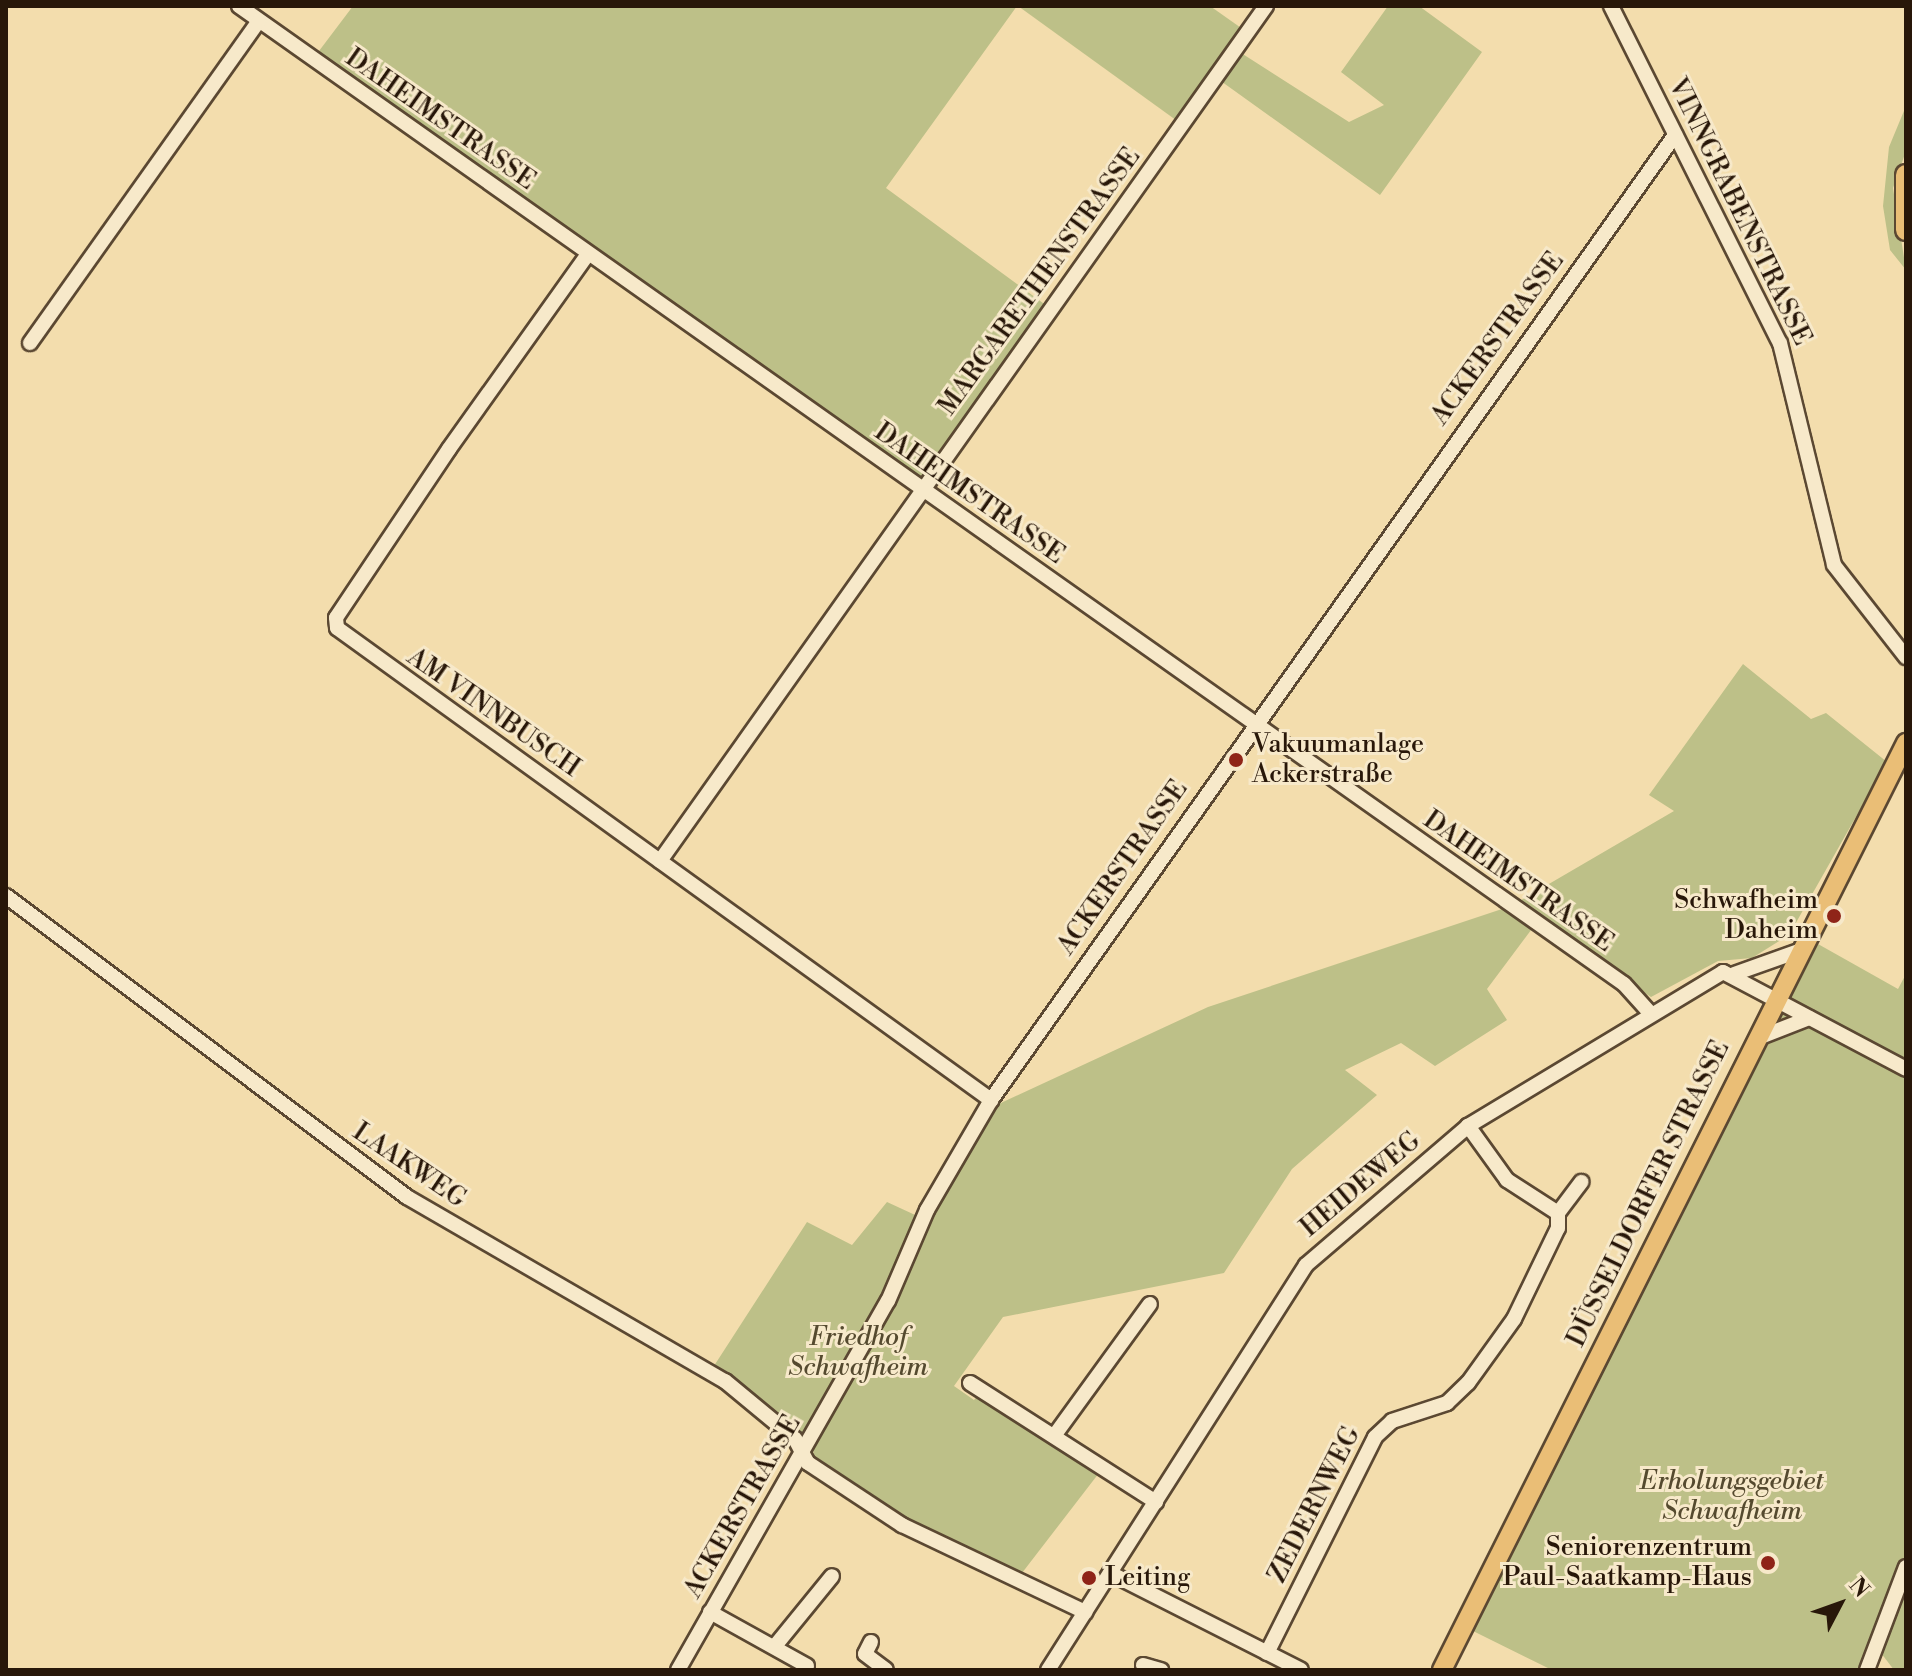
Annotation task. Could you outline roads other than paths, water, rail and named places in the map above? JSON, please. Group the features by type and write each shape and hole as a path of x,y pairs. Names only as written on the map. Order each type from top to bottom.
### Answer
{"highway":[{"path":"1906,175 1906,230"}],"main road":[{"name":"DÜSSELDORFER STRASSE","path":"1442,1670 1775,996 1906,743"}],"street":[{"name":"DAHEIMSTRASSE","path":"239,6 1624,984 1648,1011"},
{"name":"MARGARETHENSTRASSE","path":"660,861 1266,6"},
{"name":"VINNGRABENSTRASSE","path":"1611,6 1780,343 1834,565 1906,657"},
{"path":"30,343 259,21"},
{"name":"ACKERSTRASSE","path":"678,1670 888,1301 927,1210 991,1100 1253,723 1675,135"},
{"name":"AM VINNBUSCH","path":"588,254 440,462 336,618 337,628 991,1100"},
{"name":"LAAKWEG","path":"6,896 407,1197 691,1360 801,1450 808,1463 902,1525 1085,1612"},
{"name":"HEIDEWEG","path":"1048,1670 1316,1252 1468,1126 1648,1011 1712,973 1734,974 1799,951"},
{"path":"1734,974 1906,1069"},
{"path":"1755,1040 1809,1018"},
{"path":"1468,1126 1507,1180 1558,1213"},
{"name":"ZEDERNWEG","path":"1267,1653 1375,1437 1392,1421 1447,1403 1498,1346 1548,1254 1558,1213 1581,1182"},
{"path":"1054,1436 1150,1304"},
{"path":"970,1383 1156,1502"},
{"path":"1867,1670 1906,1567"},
{"path":"1110,1573 1301,1670"},
{"path":"775,1646 832,1576"},
{"path":"710,1612 807,1666"},
{"path":"871,1642 865,1654 886,1670"},
{"path":"1143,1665 1161,1670"}],"place":[{"name":"Vakuumanlage Ackerstraße","path":"1236,760"},
{"name":"Schwafheim Daheim","path":"1834,916"},
{"name":"Seniorenzentrum Paul-Saatkamp-Haus","path":"1768,1563"},
{"name":"Leiting","path":"1089,1578"}],"park label":[{"name":"Friedhof Schwafheim","path":"858,1353"},
{"name":"Erholungsgebiet Schwafheim","path":"1732,1497"}]}
